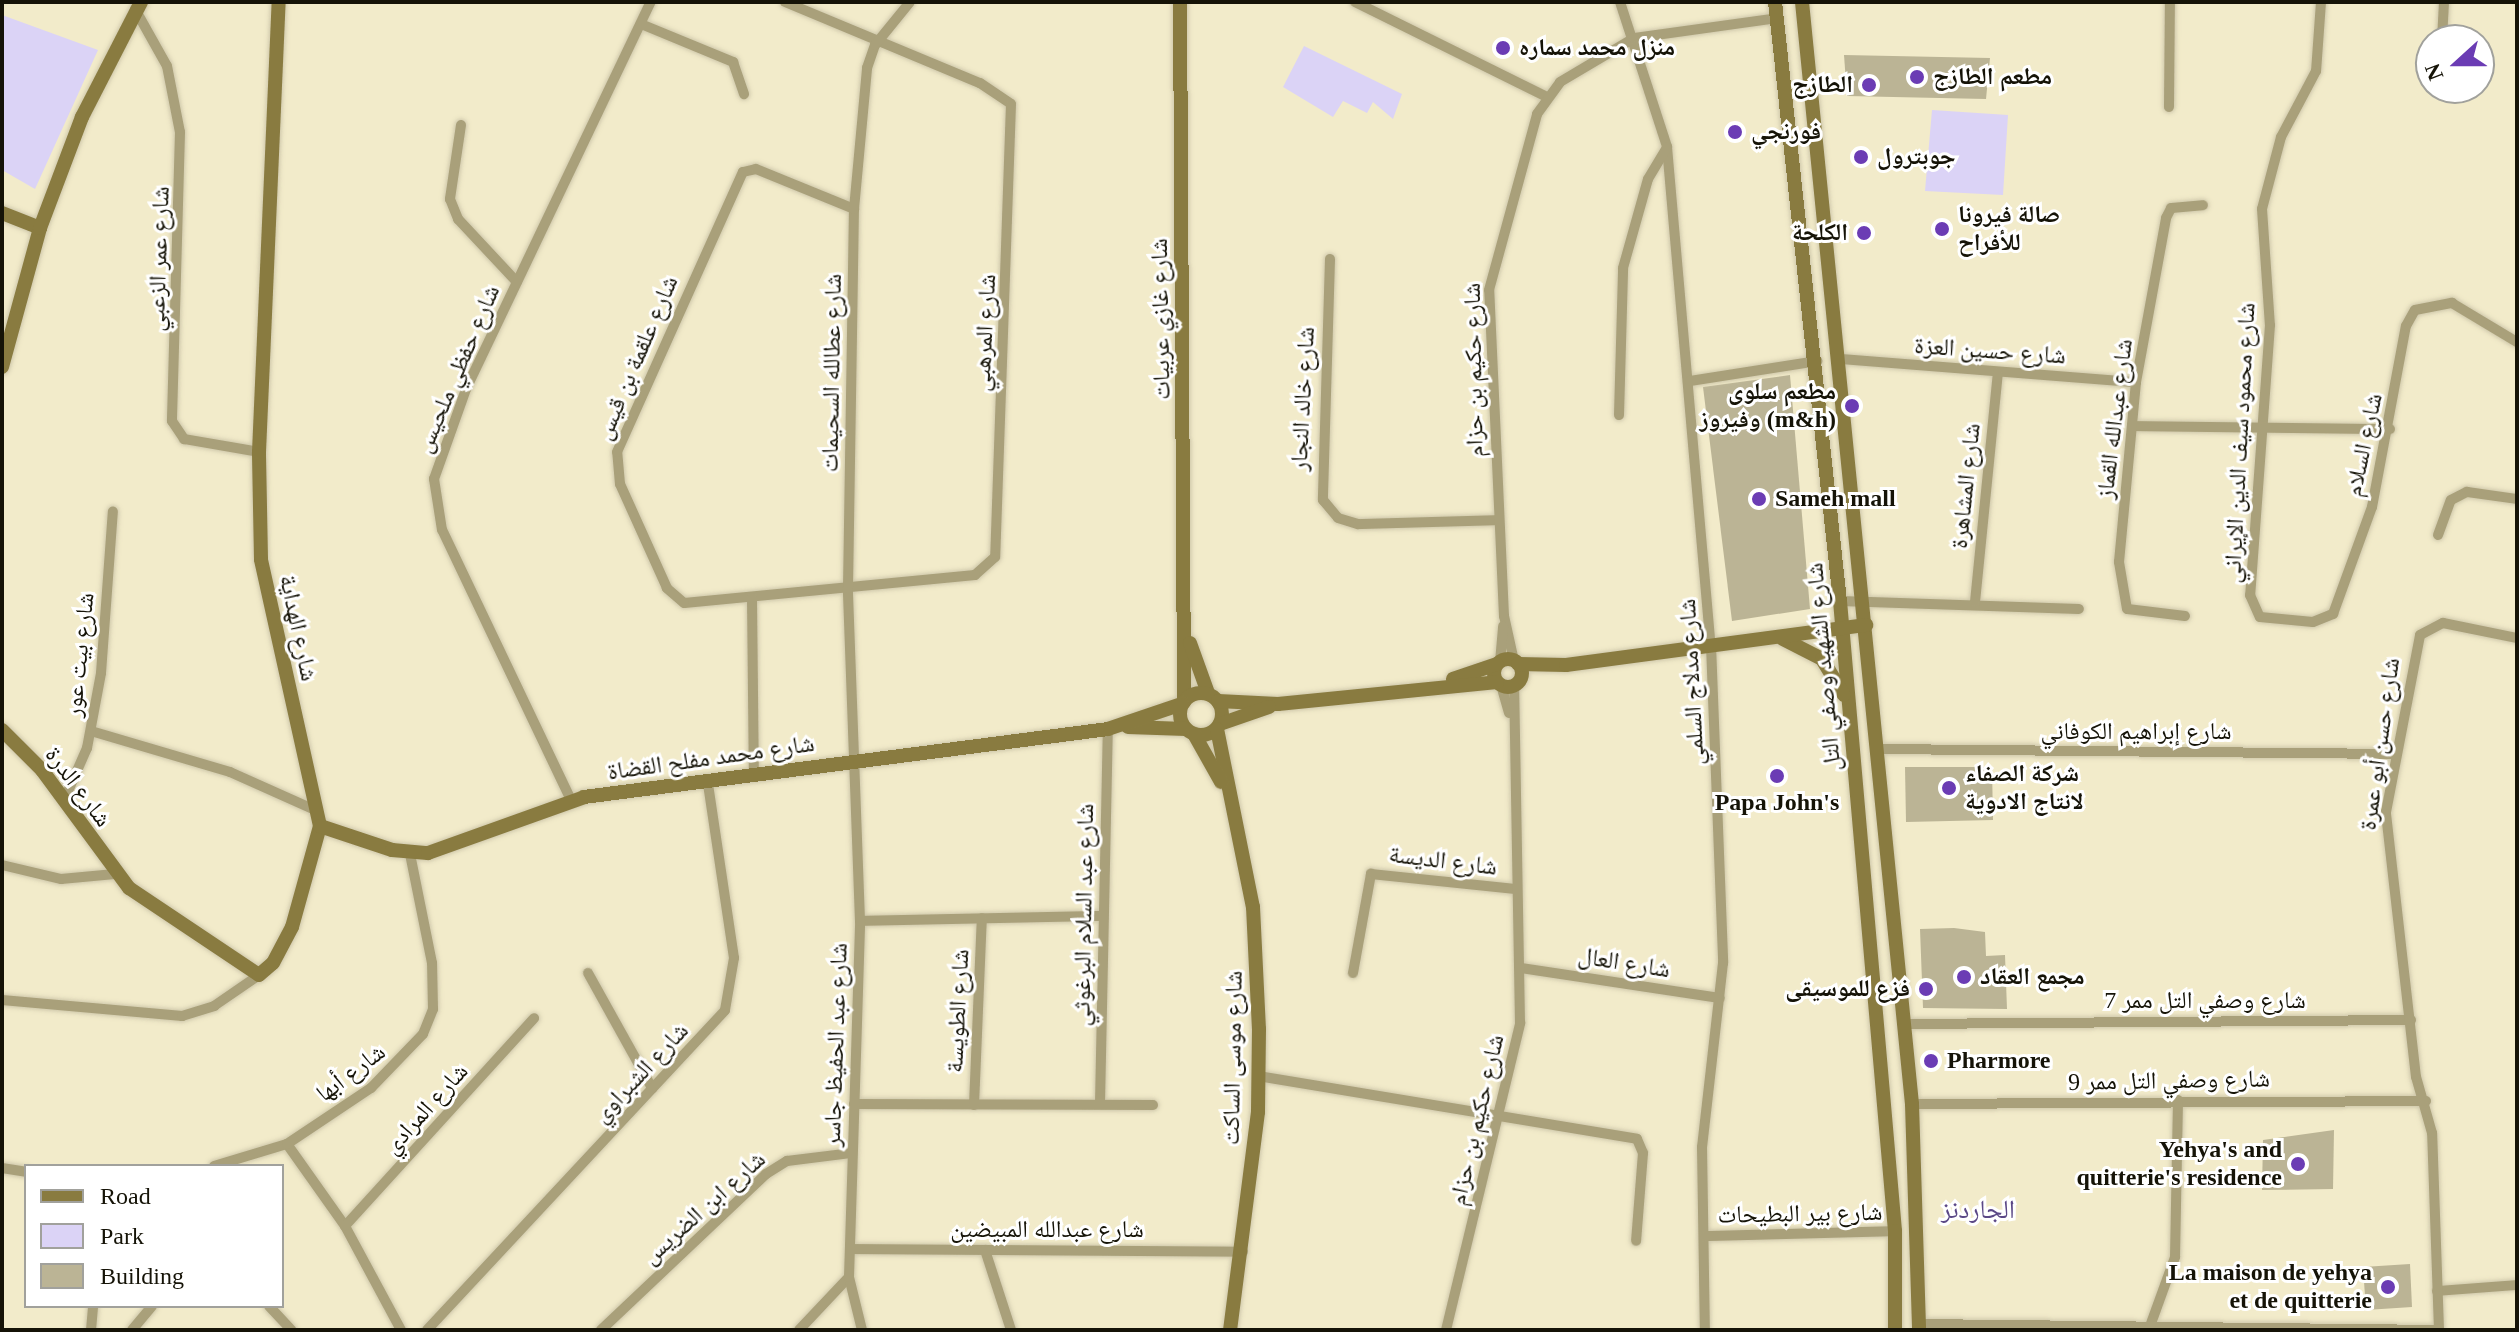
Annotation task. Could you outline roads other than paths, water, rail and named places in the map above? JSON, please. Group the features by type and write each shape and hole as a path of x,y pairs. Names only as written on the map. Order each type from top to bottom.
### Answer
{"street":[{"name":"شارع الهداية","path":"2,1000 182,1016 214,1006 259,975 292,927 318,819 263,576 259,452 279,2"},
{"name":"شارع حفظي ملحيس","path":"571,800 442,530 434,496 447,434 651,2"},
{"path":"785,2 875,45"},
{"name":"شارع عطالله السحيمات","path":"851,760 848,588 854,209 861,104 875,45 910,2"},
{"name":"شارع غازي عربيات","path":"1180,2 1187,635 1183,703 1190,732"},
{"path":"1355,2 1545,96 1634,38 1778,18"},
{"name":"شارع مدلاج السلمي","path":"1620,2 1667,147 1711,645 1720,998 1702,1147 1705,1330"},
{"name":"شارع الشهيد وصفي التل","path":"1775,2 1817,361 1840,601 1895,1231 1895,1330"},
{"name":"شارع الشهيد وصفي التل","path":"1802,2 1841,359 1912,1104 1919,1327"},
{"path":"2169,107 2170,2"},
{"name":"شارع محمود سيف الدين الإيراني","path":"2254,610 2260,432 2270,325 2262,209 2281,137 2316,71 2321,2"},
{"path":"2443,24 2444,2"},
{"name":"شارع عمر الزعبي","path":"138,6 167,66 180,132 174,428 196,443 259,452"},
{"path":"2,367 40,228 82,117 138,6"},
{"path":"641,24 733,62 744,94"},
{"name":"شارع المرهبي","path":"848,588 975,575 992,566 999,462 1011,104 980,83 875,45"},
{"name":"شارع حكيم بن حزام","path":"1446,1330 1502,1116 1520,1023 1521,968 1515,889 1511,723 1498,520 1489,290 1545,96"},
{"path":"461,125 450,199 468,231 517,282"},
{"path":"1619,415 1623,268 1648,179 1667,147"},
{"name":"شارع علقمة بن قيس","path":"848,588 696,604 674,598 620,484 617,452 743,172 756,169 854,209"},
{"path":"2,204 9,215 40,228"},
{"name":"شارع عبدالله القماز","path":"2185,616 2133,613 2121,599 2136,382 2168,211 2203,205"},
{"name":"شارع خالد النجار","path":"1330,259 1323,500 1338,518 1358,524 1498,520"},
{"name":"شارع السلام","path":"2254,610 2267,621 2313,622 2333,614 2390,429 2406,326 2415,310 2452,303 2517,342"},
{"name":"شارع حسين العزة","path":"1841,359 2136,382"},
{"path":"1690,381 1817,361"},
{"name":"شارع المشاهرة","path":"1975,602 1998,373"},
{"path":"2132,426 2260,432 2390,429"},
{"path":"2438,535 2451,500 2467,492 2517,499"},
{"name":"شارع بيت عور","path":"65,798 91,731 113,511"},
{"path":"752,598 754,776"},
{"path":"1840,601 1975,602 2079,609"},
{"name":"شارع حسن أبو عمرة","path":"2439,1330 2426,1101 2385,839 2394,754 2420,635 2443,623 2517,638"},
{"path":"1218,726 1278,704 1866,625"},
{"name":"شارع غازي عربيات","path":"1187,635 1213,697 1218,726"},
{"path":"1767,638 1813,651 1849,706"},
{"path":"1213,697 1278,704"},
{"name":"شارع محمد مفلح القضاة","path":"1114,727 1183,703 1213,697"},
{"name":"شارع محمد مفلح القضاة","path":"318,819 410,854 453,847 571,800 1114,727 1190,732 1218,726"},
{"name":"شارع موسى الساكت","path":"1218,726 1225,789 1253,907 1258,1076 1243,1252 1230,1330"},
{"name":"شارع عبد السلام البرغوثي","path":"1100,1103 1103,916 1114,727"},
{"name":"شارع الدرة","path":"2,730 65,798 115,874"},
{"path":"91,731 230,772 318,819"},
{"name":"شارع موسى الساكت","path":"1190,732 1225,789"},
{"name":"شارع إبراهيم الكوفاني","path":"1877,749 2394,754"},
{"name":"شارع عبد الحفيظ جاسر","path":"851,760 860,921 849,1277 862,1330"},
{"name":"شارع الشبراوي","path":"427,1330 720,1017 734,980 708,783"},
{"name":"شارع أبها","path":"222,1164 276,1151 287,1144 371,1088 423,1034 434,986 410,854"},
{"path":"2,865 72,880 115,874 259,975"},
{"name":"شارع الديسة","path":"1353,973 1371,874 1515,889"},
{"path":"860,921 1103,916"},
{"name":"شارع الطويسة","path":"974,1105 982,918"},
{"name":"شارع العال","path":"1521,968 1720,998"},
{"path":"588,973 652,1088"},
{"name":"شارع المرادي","path":"345,1226 534,1018"},
{"name":"شارع وصفي التل ممر 7","path":"1904,1024 2411,1020"},
{"path":"1258,1076 1637,1139 1643,1153 1636,1241"},
{"path":"2150,1328 2175,1257 2178,1100"},
{"name":"شارع وصفي التل ممر 9","path":"1912,1104 2178,1100 2426,1101"},
{"path":"854,1104 1153,1105"},
{"path":"287,1144 345,1226 401,1330"},
{"path":"266,1164 276,1151"},
{"name":"شارع ابن الضريس","path":"601,1330 766,1174 787,1161 851,1153"},
{"path":"2,1168 24,1172"},
{"name":"شارع بير البطيحات","path":"1705,1236 1895,1231"},
{"name":"شارع عبدالله المبيضين","path":"851,1249 1243,1252"},
{"path":"985,1250 1011,1330"},
{"path":"799,1330 849,1277"},
{"path":"2437,1291 2517,1285"},
{"path":"91,1330 93,1308"},
{"path":"132,1330 150,1308"},
{"path":"271,1308 291,1330"},
{"path":"1919,1327 2439,1330"}],"place":[{"name":"منزل محمد سماره","path":"1503,48"},
{"name":"مطعم الطازج","path":"1917,77"},
{"name":"الطازج","path":"1869,85"},
{"name":"فورنجي","path":"1735,132"},
{"name":"جوبترول","path":"1861,157"},
{"name":"صالة فيرونا للأفراح","path":"1942,229"},
{"name":"الكلحة","path":"1864,233"},
{"name":"مطعم سلوى وفيروز (m&h)","path":"1852,406"},
{"name":"Sameh mall","path":"1759,499"},
{"name":"Papa John's","path":"1777,776"},
{"name":"شركة الصفاء لانتاج الادوية","path":"1949,788"},
{"name":"مجمع العقاد","path":"1964,977"},
{"name":"فزع للموسيقى","path":"1926,989"},
{"name":"Pharmore","path":"1931,1061"},
{"name":"Yehya's and quitterie's residence","path":"2298,1164"},
{"name":"La maison de yehya et de quitterie","path":"2388,1287"}],"district":[{"name":"الجاردنز","path":"1978,1210"}]}
